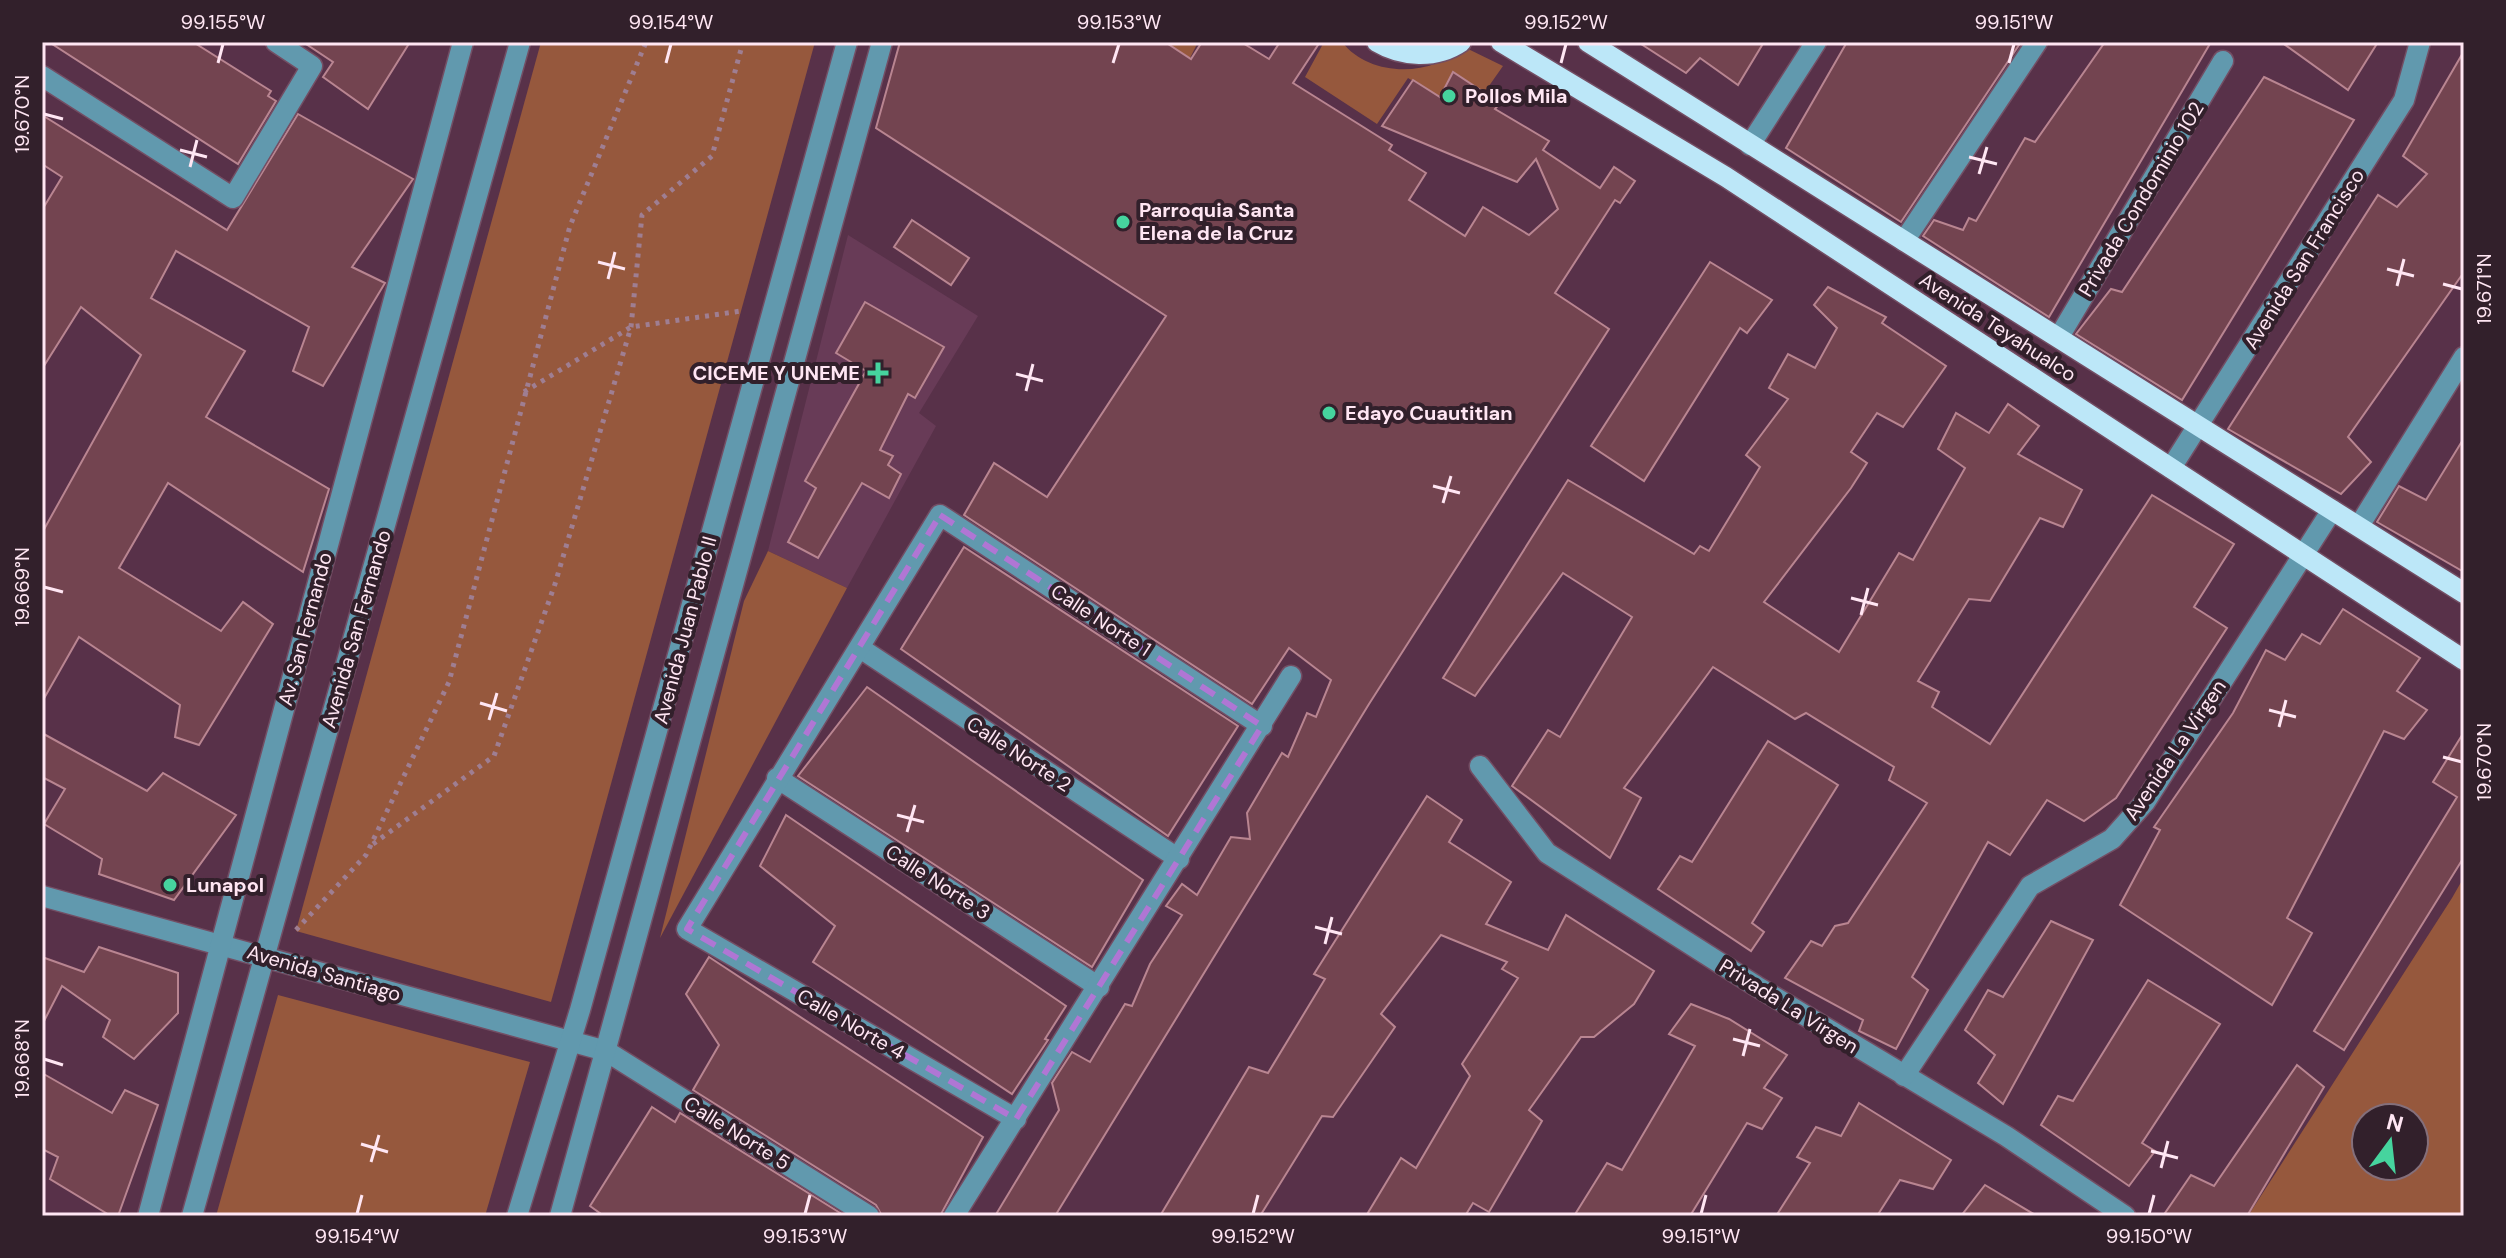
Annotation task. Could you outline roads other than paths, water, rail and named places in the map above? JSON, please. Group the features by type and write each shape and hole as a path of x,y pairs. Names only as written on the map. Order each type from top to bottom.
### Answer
{"main road":[{"path":"1377,42 1390,50 1421,55 1461,42"},
{"name":"Avenida Teyahualco","path":"1501,42 1726,177 2464,660"},
{"name":"Avenida Teyahualco","path":"1588,42 2464,593"}],"street":[{"path":"42,76 233,198 312,66 276,42"},
{"name":"Av. San Fernando","path":"148,1216 463,42"},
{"name":"Avenida San Fernando","path":"192,1216 520,42"},
{"name":"Avenida Juan Pablo II","path":"517,1216 571,1042 847,42"},
{"path":"560,1216 882,42"},
{"path":"1750,145 1816,42"},
{"path":"1904,241 2037,42"},
{"name":"Avenida San Francisco","path":"2171,468 2404,100 2420,42"},
{"name":"Privada Condominio 102","path":"2059,337 2223,61"},
{"path":"2359,526 2464,357"},
{"name":"Avenida La Virgen","path":"1904,1076 2030,886 2112,839 2145,802 2332,510"},
{"name":"Calle Norte 1","path":"860,648 940,515 1262,726"},
{"path":"777,778 860,648"},
{"name":"Calle Norte 2","path":"860,648 1179,859"},
{"path":"954,1216 1291,676"},
{"name":"Privada La Virgen","path":"1480,766 1547,853 1904,1076 2006,1136 2125,1216"},
{"name":"Calle Norte 4","path":"777,778 687,929 1016,1119"},
{"name":"Calle Norte 3","path":"777,778 1099,987"},
{"name":"Avenida Santiago","path":"42,896 606,1051"},
{"name":"Calle Norte 5","path":"606,1051 869,1216"}],"place":[{"name":"Pollos Mila","path":"1449,96"},
{"name":"Parroquia Santa Elena de la Cruz","path":"1123,222"},
{"name":"CICEME Y UNEME","path":"878,373"},
{"name":"Edayo Cuautitlan","path":"1329,413"},
{"name":"Lunapol","path":"170,885"}]}
